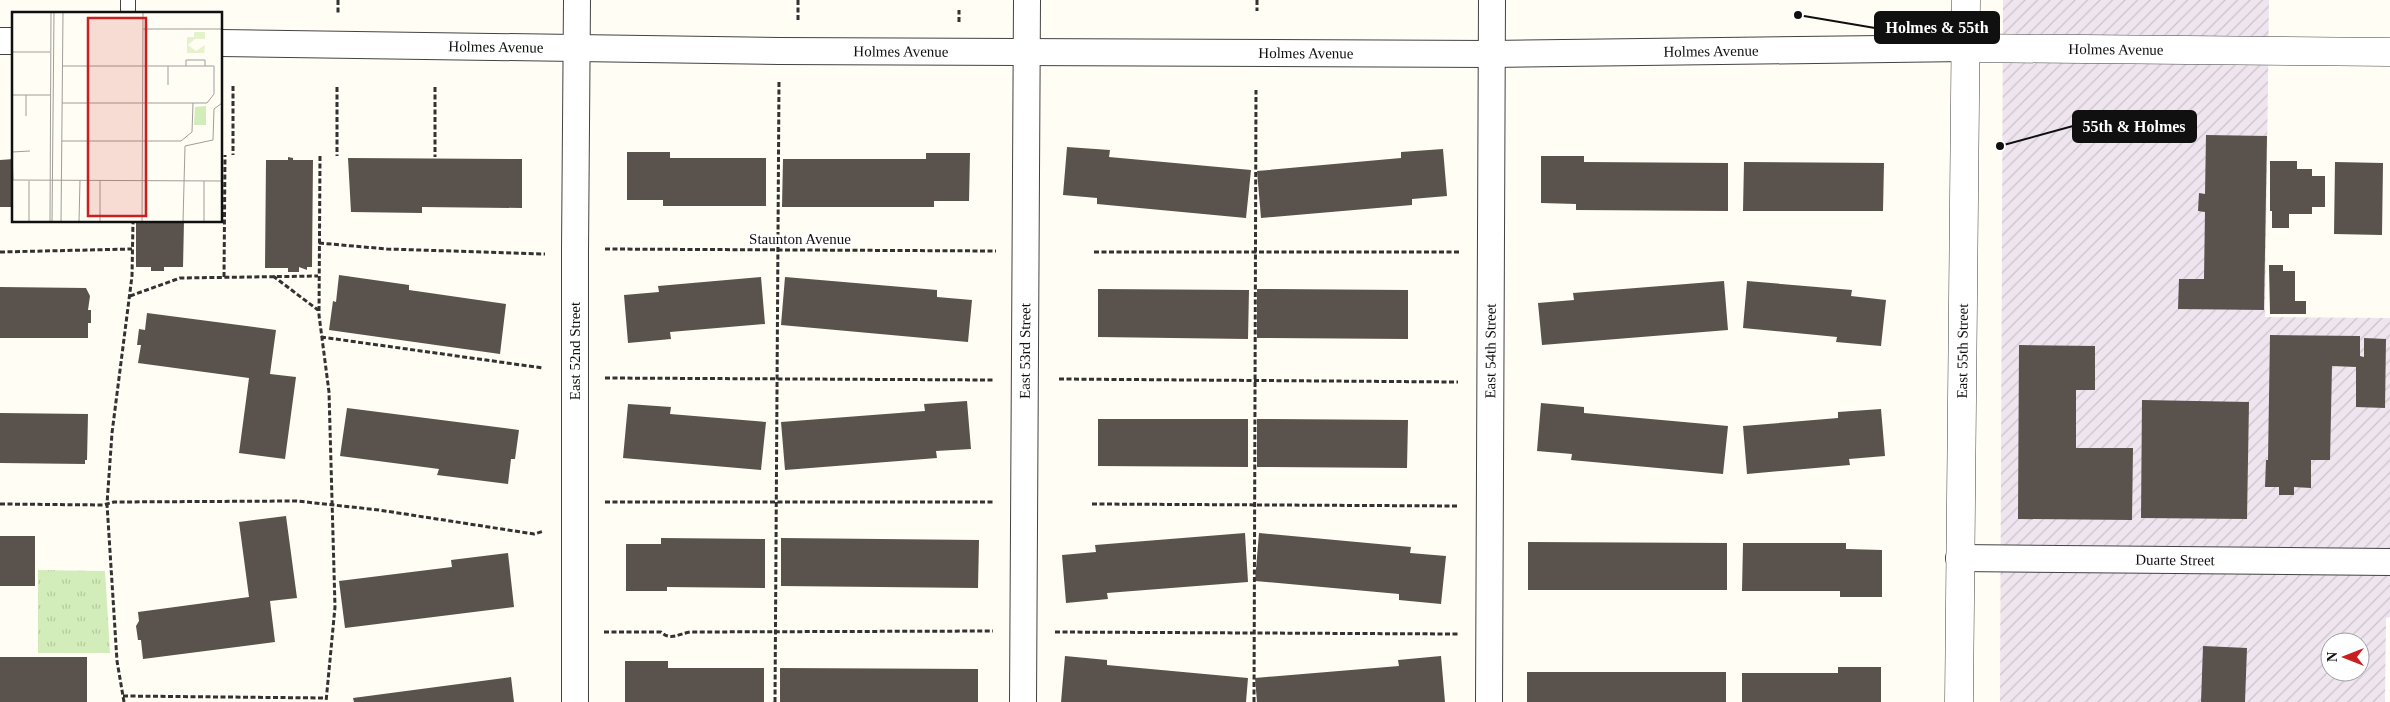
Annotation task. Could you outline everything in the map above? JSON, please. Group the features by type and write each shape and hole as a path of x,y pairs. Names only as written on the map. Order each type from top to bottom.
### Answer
{"street":[{"name":"East 52nd Street","path":"574,702 577,0"},
{"name":"East 53rd Street","path":"1023,702 1027,0"},
{"name":"East 54th Street","path":"1489,702 1492,0"},
{"name":"East 55th Street","path":"1959,702 1966,0"},
{"name":"Holmes Avenue","path":"222,43 780,51 1027,50 1491,54 1966,48 2390,52"},
{"name":"Duarte Street","path":"1959,558 2390,562"}],"path":[{"path":"798,0 798,10"},
{"path":"1257,0 1257,11"},
{"path":"233,86 233,155"},
{"path":"337,87 337,156"},
{"path":"435,88 435,156"},
{"path":"775,702 779,88"},
{"path":"1254,702 1256,90"},
{"path":"224,277 225,155"},
{"path":"123,696 326,700 335,607 329,392 318,310 320,156"},
{"path":"124,702 117,661 107,504 112,433 130,296 133,222"},
{"path":"319,243 387,249 540,255 548,253"},
{"path":"0,252 132,249"},
{"name":"Staunton Avenue","path":"602,249 998,251"},
{"path":"1094,252 1467,252"},
{"path":"273,276 318,310"},
{"path":"130,296 180,278 318,276"},
{"path":"321,337 548,368"},
{"path":"601,378 997,380"},
{"path":"1060,379 1458,382"},
{"path":"0,504 297,501 332,504 534,534 547,530"},
{"path":"602,502 997,502"},
{"path":"1092,504 1468,506"},
{"path":"601,632 661,632 666,637 673,638 690,632 996,631"},
{"path":"1049,632 1460,634"},
{"path":"230,697 230,702"}],"shaded area":[{"path":"2003,0 2269,0 2265,317 2390,318 2390,617 2386,618 2385,702 2000,702"}],"green space":[{"path":"38,570 105,571 110,653 38,653"}],"building":[{"path":"2206,135 2267,136 2264,310 2178,309 2179,279 2204,279 2205,212 2198,211 2199,193 2205,194"},
{"path":"1067,147 1110,150 1109,157 1251,170 1246,218 1097,204 1097,198 1063,195"},
{"path":"1443,149 1447,196 1412,199 1412,205 1261,218 1257,171 1401,158 1401,152"},
{"path":"627,152 670,152 670,158 766,158 766,206 663,206 663,200 627,200"},
{"path":"926,153 970,153 969,201 934,201 934,207 782,207 783,159 926,159"},
{"path":"1541,156 1584,156 1584,162 1728,163 1728,211 1576,210 1576,204 1541,203"},
{"path":"288,157 293,158 293,160 313,160 312,267 307,267 307,270 299,267 299,272 288,272 288,268 265,268 266,160 288,160"},
{"path":"348,158 522,159 522,208 422,207 422,213 351,212"},
{"path":"12,159 12,207 0,207 0,160"},
{"path":"2270,161 2297,161 2297,169 2312,169 2312,176 2325,176 2325,207 2312,207 2312,214 2289,214 2289,228 2272,228"},
{"path":"1744,162 1884,163 1883,211 1743,211"},
{"path":"2335,162 2383,163 2382,235 2334,234"},
{"path":"136,222 184,222 183,267 164,267 164,271 151,271 151,267 136,267"},
{"path":"2269,265 2283,265 2283,271 2295,271 2295,301 2306,301 2306,314 2270,314"},
{"path":"339,275 409,285 409,290 506,304 500,354 329,330 333,301 336,302"},
{"path":"761,277 765,324 670,332 671,339 628,343 624,295 659,292 658,286"},
{"path":"785,277 937,290 937,297 972,300 968,342 781,325"},
{"path":"1724,281 1728,330 1542,345 1538,303 1574,300 1573,293"},
{"path":"1747,281 1852,290 1851,296 1886,300 1881,346 1836,342 1837,337 1743,328"},
{"path":"0,287 86,288 90,296 88,310 91,310 91,323 88,323 88,338 0,338"},
{"path":"1098,289 1249,290 1248,339 1098,337"},
{"path":"1257,289 1408,290 1408,339 1257,338"},
{"path":"147,313 276,330 270,374 296,377 285,459 239,453 249,378 138,363 141,345 137,345 139,329 145,330"},
{"path":"2270,335 2360,336 2360,356 2364,357 2364,338 2386,339 2385,408 2356,407 2356,367 2332,366 2330,460 2311,460 2311,488 2294,487 2294,495 2279,495 2279,487 2265,487 2266,460 2268,460"},
{"path":"2019,345 2095,346 2095,390 2076,390 2076,448 2133,448 2132,520 2018,519"},
{"path":"2142,400 2249,402 2247,519 2141,518"},
{"path":"967,401 971,449 936,451 937,458 785,470 781,422 925,411 924,404"},
{"path":"1541,403 1584,407 1584,413 1728,426 1723,474 1571,460 1572,454 1537,451"},
{"path":"628,404 671,407 670,414 766,422 761,470 623,458"},
{"path":"347,408 519,430 515,459 511,459 508,484 437,475 439,469 340,456"},
{"path":"1881,409 1885,456 1849,459 1850,465 1747,474 1743,426 1838,418 1838,412"},
{"path":"0,413 88,414 87,460 85,460 85,464 0,463"},
{"path":"1098,419 1248,419 1248,467 1098,466"},
{"path":"1257,419 1408,420 1407,468 1257,467"},
{"path":"286,516 297,598 270,601 275,642 143,659 141,640 138,640 136,626 139,621 138,612 249,597 239,522"},
{"path":"1245,533 1248,582 1107,593 1108,599 1066,603 1062,555 1096,552 1095,545"},
{"path":"1259,533 1411,547 1410,553 1446,556 1441,604 1399,600 1399,594 1255,581"},
{"path":"0,536 35,536 35,586 0,586"},
{"path":"661,538 765,539 765,588 667,587 667,591 626,591 626,544 661,544"},
{"path":"781,538 979,540 978,588 781,586"},
{"path":"1528,542 1727,543 1727,590 1528,590"},
{"path":"1743,543 1846,543 1846,549 1882,550 1882,597 1840,597 1840,591 1742,591"},
{"path":"508,553 514,607 345,628 339,581 452,567 451,560"},
{"path":"2203,646 2247,648 2245,702 2201,702"},
{"path":"1065,656 1107,660 1107,665 1248,678 1246,702 1061,702"},
{"path":"1441,656 1445,702 1257,702 1255,678 1399,666 1398,660"},
{"path":"0,657 87,657 87,702 0,702"},
{"path":"625,661 668,661 668,668 764,668 764,702 625,702"},
{"path":"1838,667 1881,667 1881,702 1742,702 1742,673 1838,673"},
{"path":"780,668 978,669 978,702 780,702"},
{"path":"1527,672 1726,672 1726,702 1527,702"},
{"path":"511,677 514,702 354,702 353,698"}],"place":[{"name":"Holmes & 55th","path":"1798,15"},
{"name":"55th & Holmes","path":"2000,146"}]}
